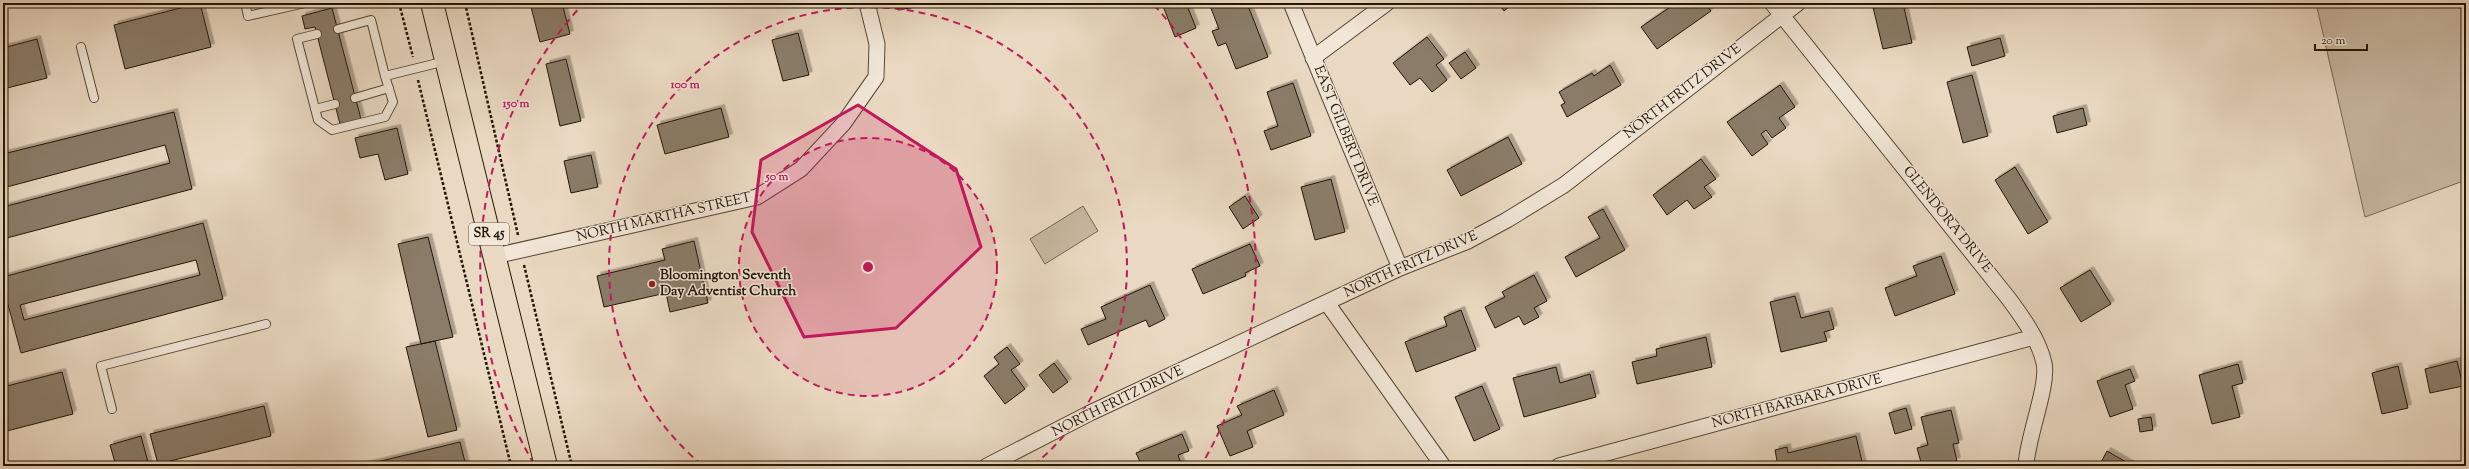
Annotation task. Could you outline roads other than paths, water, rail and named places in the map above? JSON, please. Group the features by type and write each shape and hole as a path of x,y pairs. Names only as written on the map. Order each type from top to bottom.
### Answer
{"highway":[{"name":"SR 45","path":"432,3 546,466"}],"street":[{"name":"NORTH MARTHA STREET","path":"495,256 757,197 801,169 843,124 876,77 877,44 867,3"},
{"name":"EAST GILBERT DRIVE","path":"1291,3 1400,268"},
{"path":"1313,58 1387,3"},
{"name":"GLENDORA DRIVE","path":"1772,3 2009,299 2034,337 2044,364 2044,376 2029,438 2026,466"},
{"name":"NORTH FRITZ DRIVE","path":"987,466 1090,413 1400,268 1468,241 1533,206 1570,180 1798,3"},
{"path":"1326,303 1443,466"},
{"name":"NORTH BARBARA DRIVE","path":"1560,466 2034,337"}],"lane":[{"path":"245,3 248,16 305,3"},
{"path":"317,34 297,39 318,120 332,130 385,117 393,102 371,20 338,29"},
{"path":"81,48 94,98"},
{"path":"385,76 446,61"},
{"path":"355,98 389,88"},
{"path":"316,109 335,104"},
{"path":"112,409 101,366 266,324"}],"place":[{"name":"Bloomington Seventh Day Adventist Church","path":"652,284"}]}
